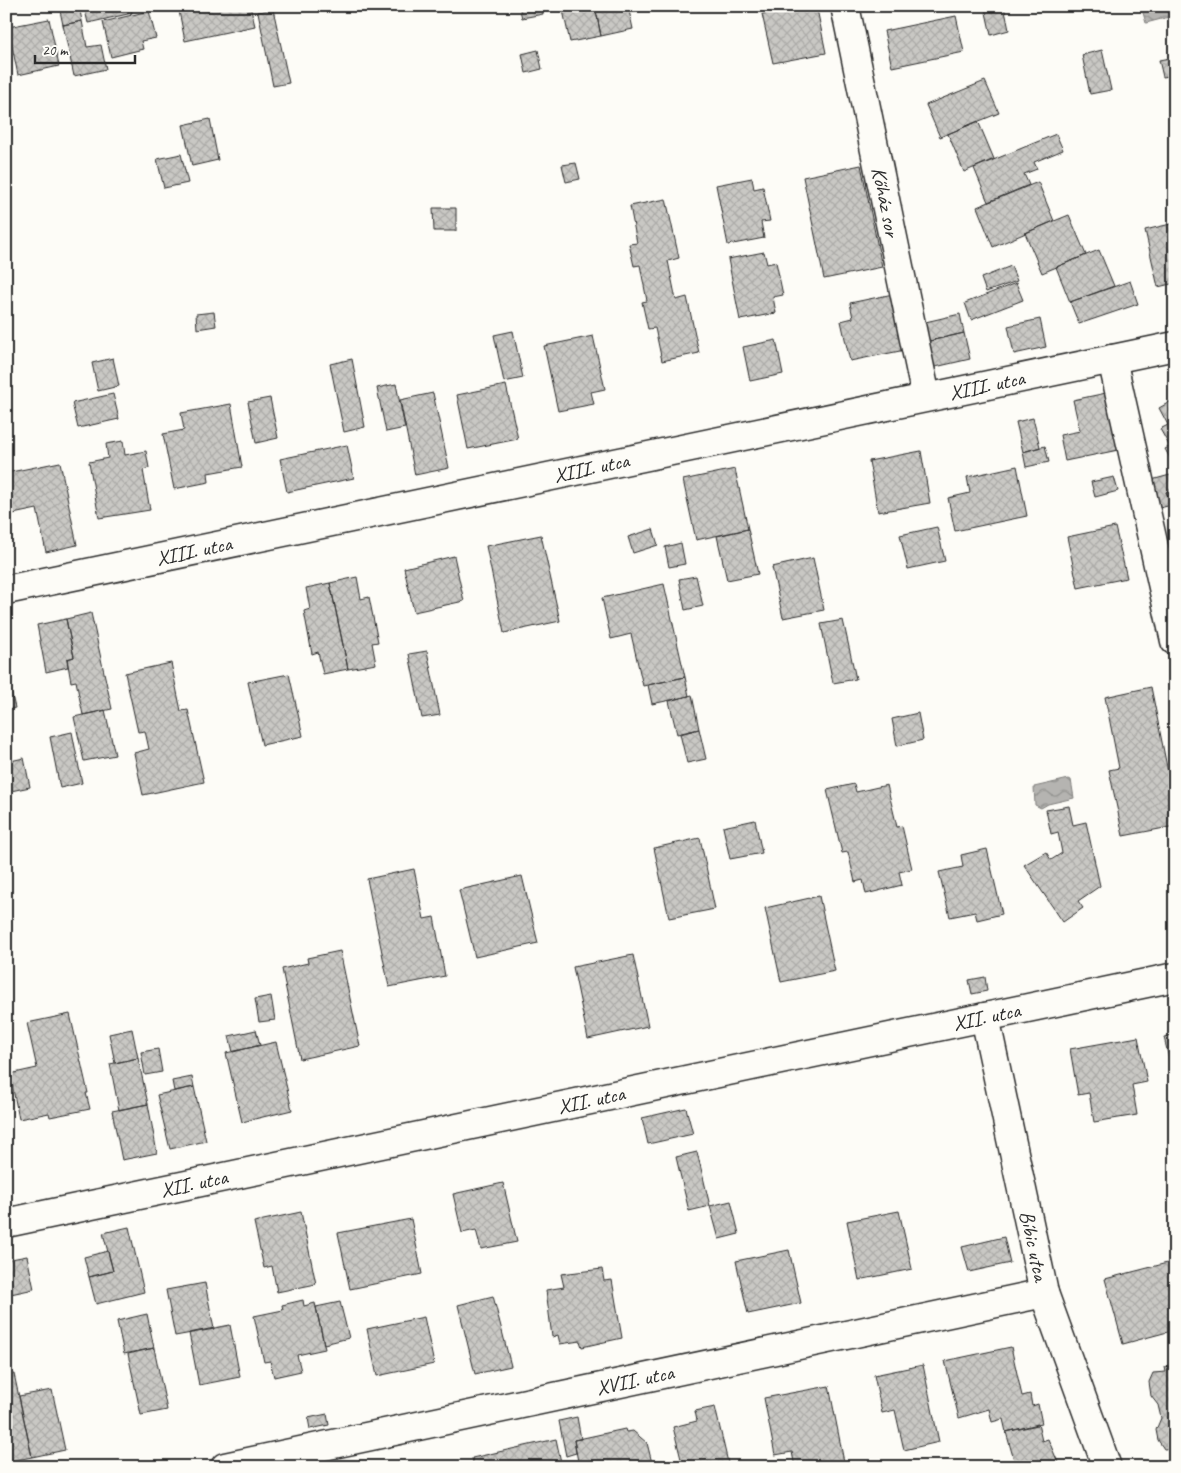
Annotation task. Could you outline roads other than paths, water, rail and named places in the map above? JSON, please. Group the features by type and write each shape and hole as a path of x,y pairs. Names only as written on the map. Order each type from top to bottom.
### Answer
{"street":[{"name":"Kőház sor","path":"845,6 926,397"},
{"name":"XIII. utca","path":"6,590 1175,346"},
{"path":"1112,359 1175,641"},
{"name":"XII. utca","path":"6,1222 1175,977"},
{"name":"Bíbic utca","path":"985,1017 1044,1293 1107,1467"},
{"name":"XVII. utca","path":"225,1467 1044,1293"}],"water":[{"path":"1141,6 1167,6 1169,17 1146,23"},
{"path":"1071,780 1074,798 1048,804 1041,808 1035,805 1034,787"}]}
